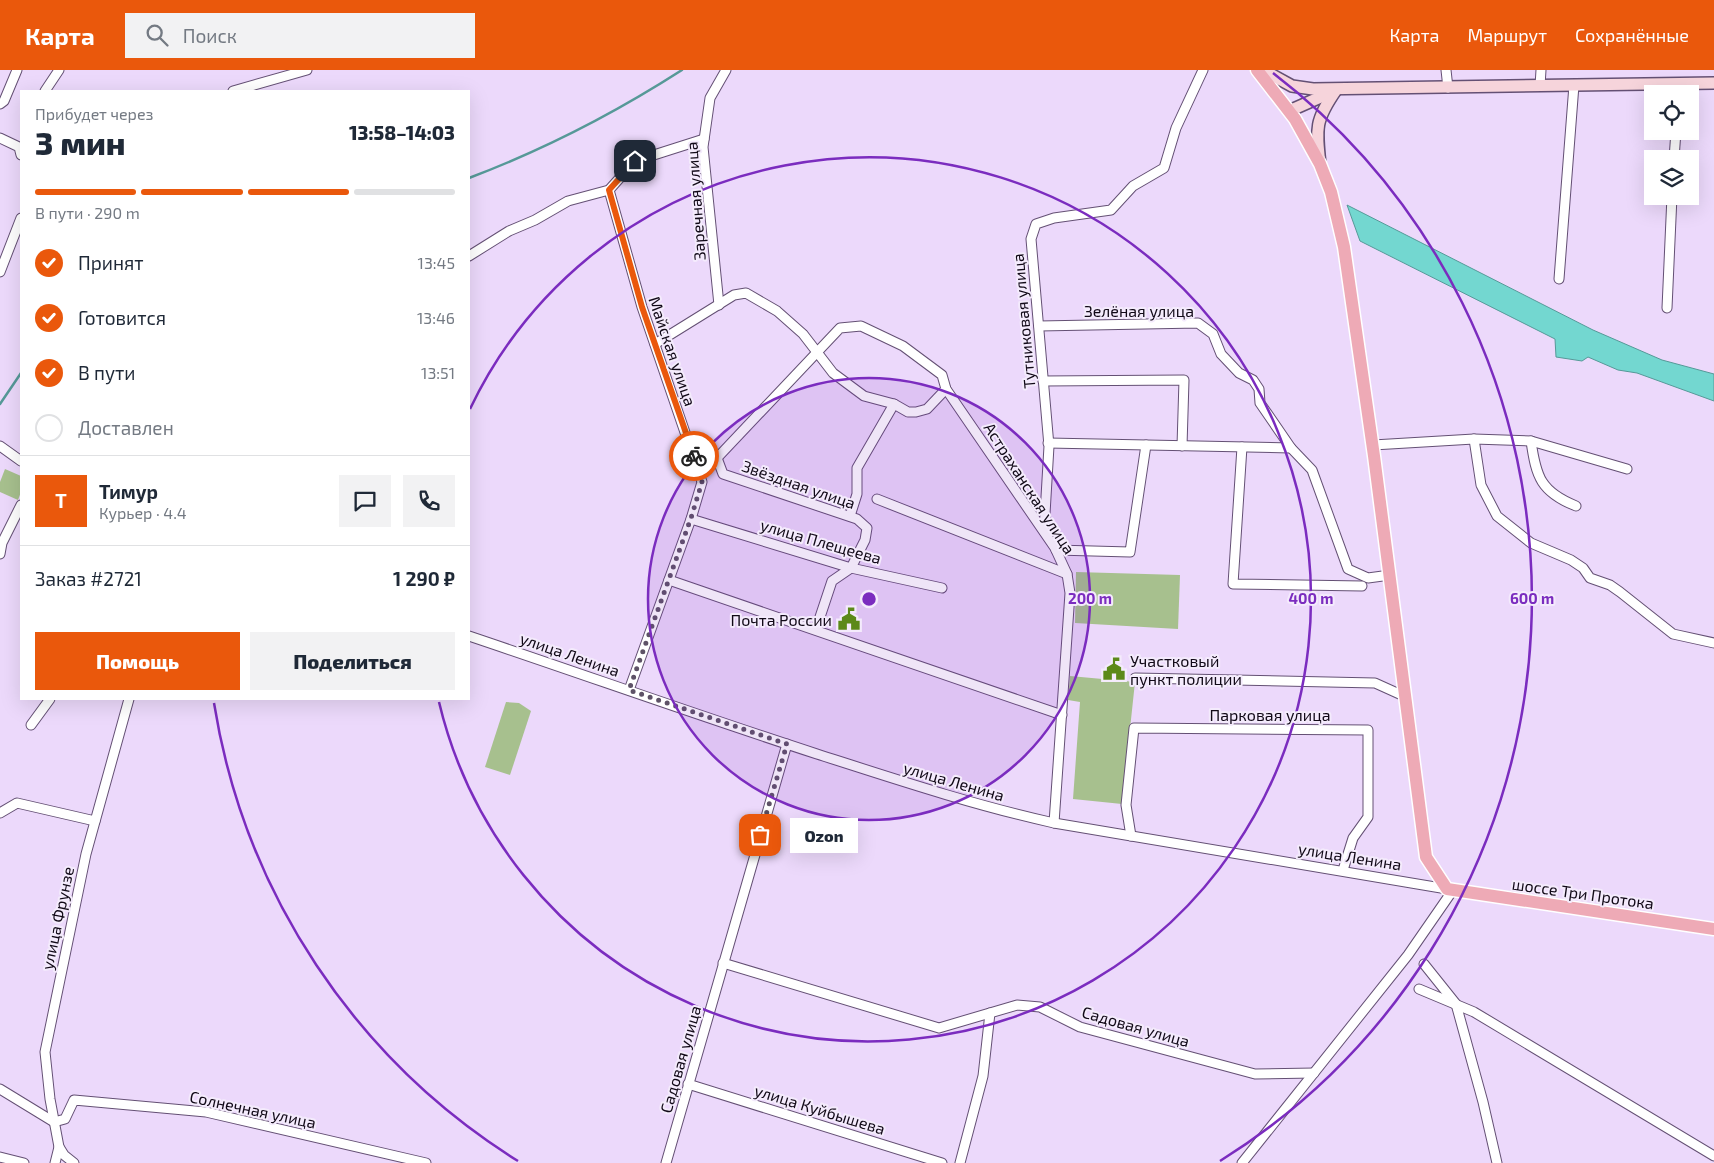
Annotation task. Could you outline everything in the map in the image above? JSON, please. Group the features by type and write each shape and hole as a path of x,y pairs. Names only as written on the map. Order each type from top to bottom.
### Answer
{"main road":[{"path":"1257,70 1308,139 1332,192 1344,247 1373,445 1426,857 1450,889"},
{"path":"1263,70 1292,86 1336,90 1574,85 1644,88"},
{"path":"1699,86 1714,83"},
{"path":"1289,111 1336,90"},
{"path":"1320,164 1317,130 1322,110 1336,90"},
{"name":"шоссе Три Протока","path":"1450,889 1714,929"}],"street":[{"path":"0,104 4,101 16,70"},
{"path":"46,90 59,70"},
{"path":"237,90 307,70"},
{"name":"Заречная улица","path":"719,305 702,147 710,98 726,70"},
{"name":"Тутниковая улица","path":"1044,531 1048,443 1031,239 1036,224 1054,218 1111,210 1133,186 1164,168 1176,128 1203,70"},
{"path":"1446,70 1448,88"},
{"path":"1540,86 1541,70"},
{"path":"1559,279 1574,85"},
{"path":"0,138 20,148"},
{"path":"470,255 510,231 535,220 568,201 609,190 635,161 704,139"},
{"name":"Майская улица","path":"609,190 654,344 702,482 691,518 629,690"},
{"path":"1667,308 1672,205"},
{"path":"0,272 20,221"},
{"path":"654,344 734,295 746,293 777,311 803,334 833,374 864,396 894,404 908,412 916,412 927,409 946,389"},
{"name":"Зелёная улица","path":"1039,326 1198,323 1213,334 1221,354 1239,373 1253,380 1259,389 1260,403 1291,448 1312,470 1348,569 1368,578 1390,575"},
{"name":"Астраханская улица","path":"699,470 717,458 840,328 862,326 903,346 942,375 946,389 1044,531 1056,550 1067,574 1070,593 1054,823"},
{"path":"1043,381 1184,380 1182,446"},
{"path":"850,516 857,494 856,468 894,404"},
{"path":"1373,445 1474,439 1531,441 1628,470"},
{"path":"1474,439 1480,485 1497,516 1531,543 1571,560 1583,568 1590,578 1610,585 1673,634 1714,643"},
{"path":"1531,441 1535,470 1543,485 1558,499 1576,506"},
{"path":"1048,443 1291,448"},
{"path":"1056,550 1130,552 1146,445"},
{"path":"0,446 20,460"},
{"path":"1242,447 1234,584 1362,586"},
{"name":"Звёздная улица","path":"717,458 723,474 857,519 867,528 865,540 851,568"},
{"name":"Звёздная улица","path":"877,499 1067,574"},
{"path":"0,554 2,543 20,507"},
{"name":"улица Плещеева","path":"691,518 851,568 942,588"},
{"path":"816,630 832,581 851,568"},
{"path":"669,580 1062,715"},
{"name":"улица Ленина","path":"470,636 787,744 915,785 1054,823 1450,889"},
{"name":"Парковая улица","path":"1135,678 1375,683 1406,697"},
{"path":"31,725 49,700"},
{"name":"улица Фрунзе","path":"59,1147 45,1052 65,950 95,821 129,700"},
{"name":"Парковая улица","path":"1131,836 1126,805 1134,728 1368,730 1368,817 1353,838 1343,870"},
{"name":"Садовая улица","path":"666,1163 787,744"},
{"path":"0,814 17,803 95,821"},
{"path":"1242,1163 1408,955 1450,889"},
{"name":"Садовая улица","path":"723,963 939,1028 1017,1005 1040,1007 1080,1027 1254,1074 1314,1073"},
{"path":"1424,964 1456,1004 1483,1102 1497,1163"},
{"path":"1419,988 1474,1012 1714,1156"},
{"path":"960,1163 983,1076 990,1013"},
{"name":"улица Куйбышева","path":"688,1084 942,1163"},
{"path":"0,1089 54,1122"},
{"name":"Солнечная улица","path":"54,1122 65,1119 74,1100 206,1112 426,1163"},
{"path":"55,1163 59,1147"},
{"path":"59,1147 64,1155 74,1163"},
{"path":"0,1157 24,1163"}],"shaded area":[{"path":"1347,205 1593,330 1662,360 1714,374 1714,401 1637,373 1618,370 1588,357 1582,361 1556,357 1555,339 1360,241"},
{"path":"5,469 20,476 20,495 18,500 0,492 0,482"},
{"path":"1076,572 1180,575 1178,629 1075,623"},
{"path":"1070,676 1135,682 1122,804 1073,799 1080,702 1068,700"},
{"path":"506,702 519,703 531,711 510,775 485,767"}],"waterway":[{"path":"470,178 578,130 682,70"},
{"path":"0,404 20,374"}],"way so far":[{"path":"694,456 702,482 691,518 629,690 787,744 760,835"}],"place":[{"name":"Почта России","path":"849,619"},
{"name":"Участковый пункт полиции","path":"1114,669"},
{"name":"Ozon","path":"760,835"}],"route":[{"path":"635,161 609,190 642,307 694,456"}]}
